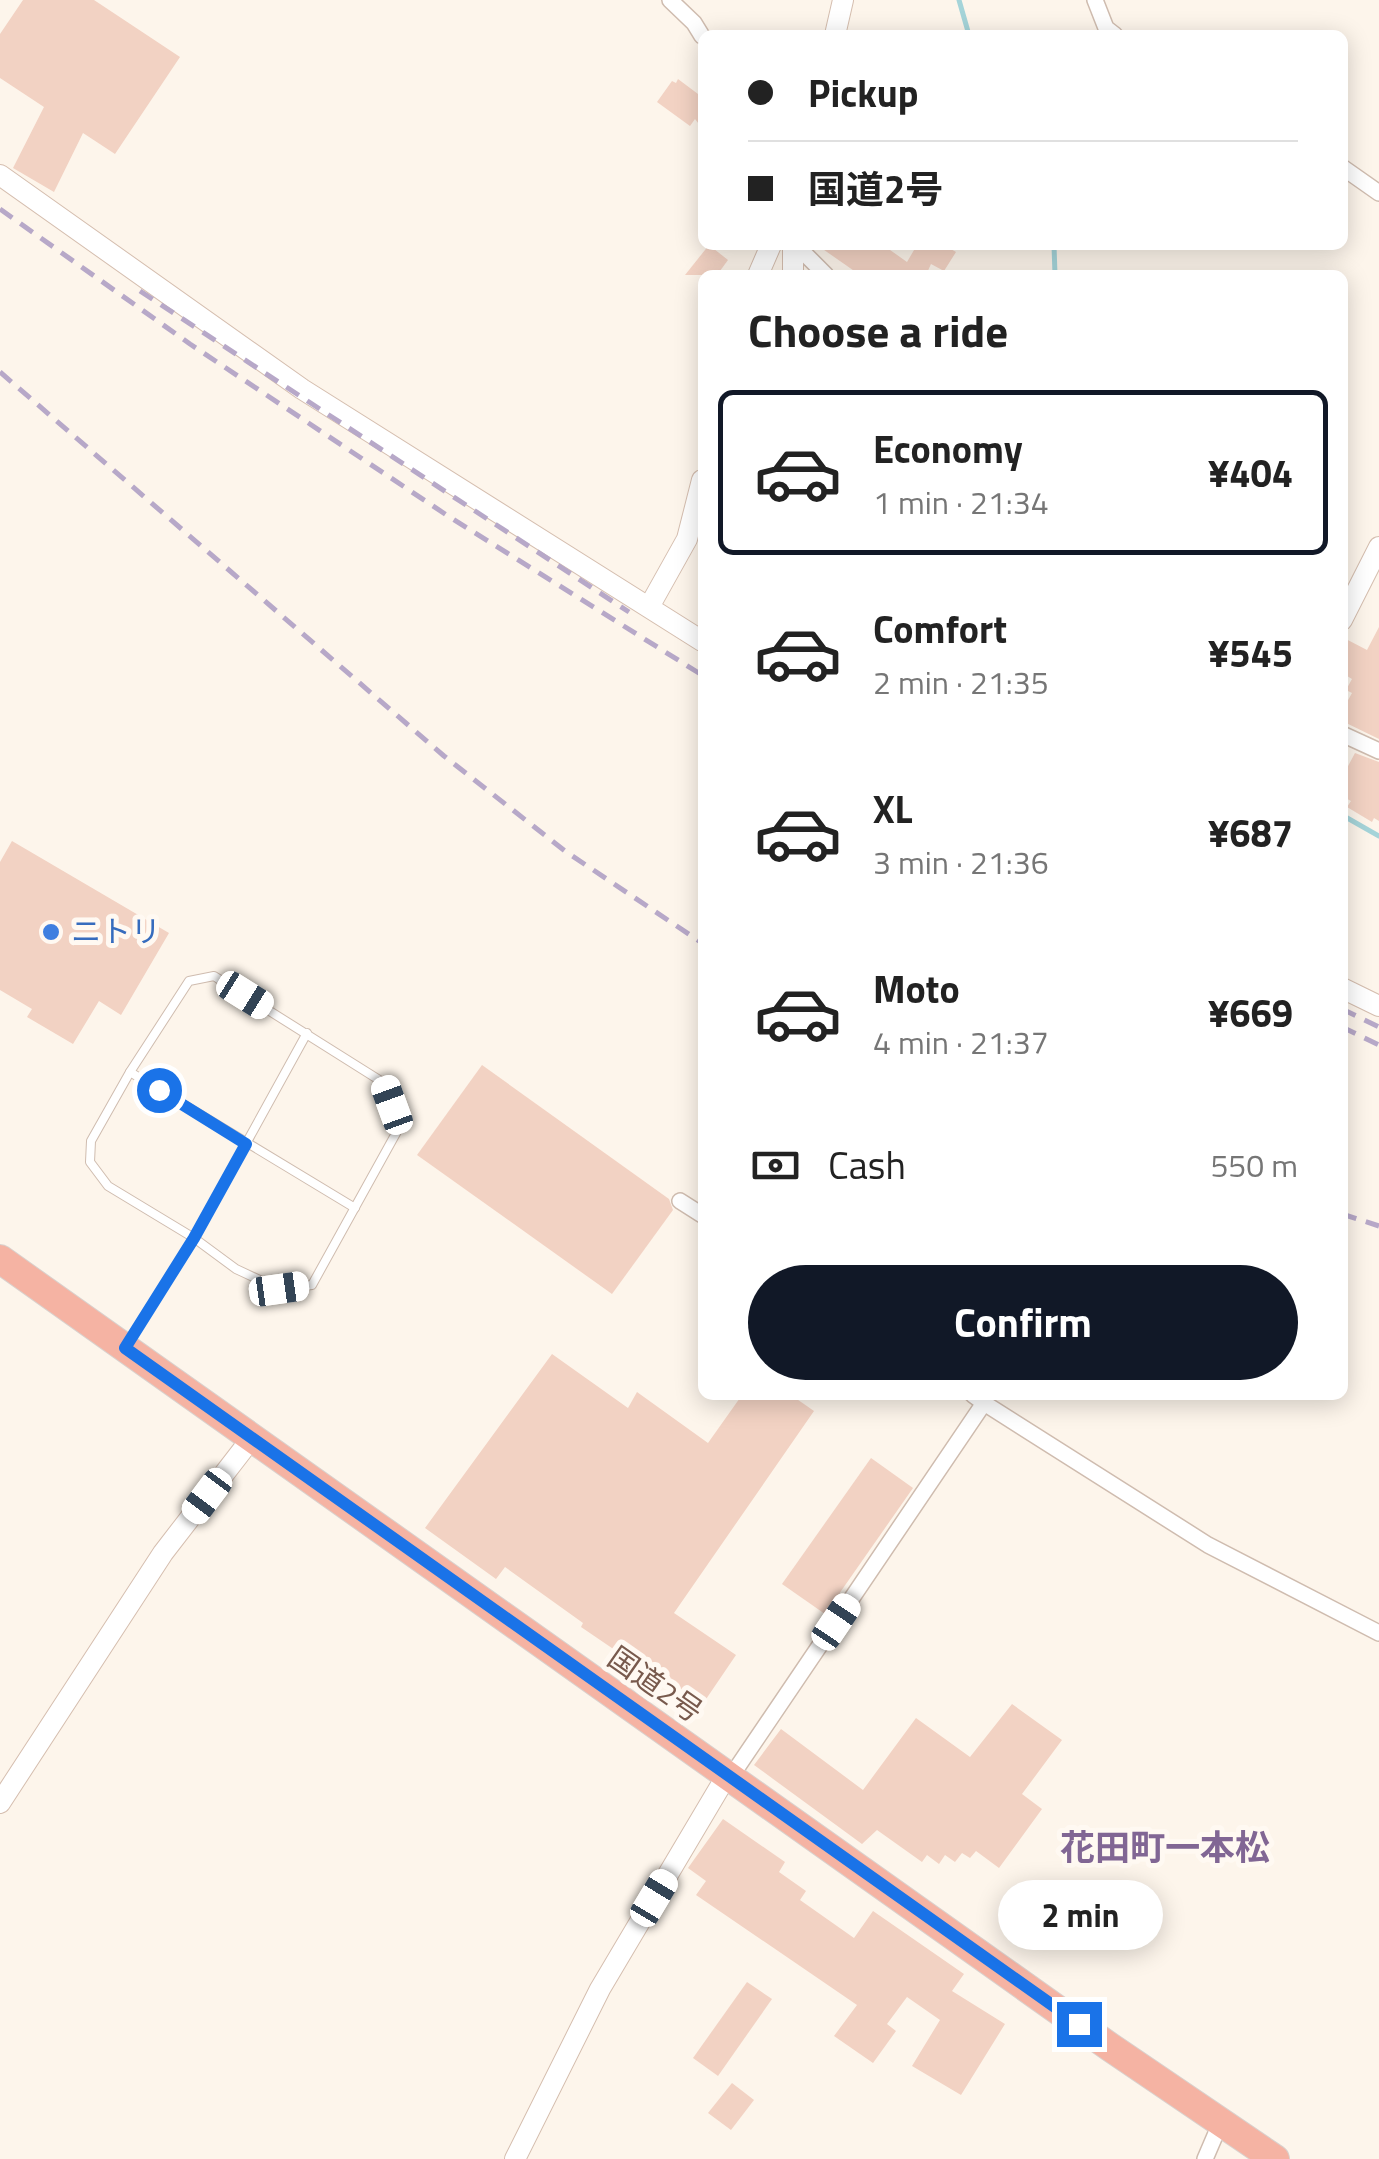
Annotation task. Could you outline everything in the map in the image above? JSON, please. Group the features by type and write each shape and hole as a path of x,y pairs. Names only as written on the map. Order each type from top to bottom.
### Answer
{"highway":[{"name":"国道2号","path":"0,1260 1274,2159"}],"street":[{"path":"670,0 698,30"},
{"path":"836,30 843,0"},
{"path":"1095,0 1109,30"},
{"path":"1348,171 1379,193"},
{"path":"0,175 302,389 698,638"},
{"path":"799,250 821,270"},
{"path":"649,607 687,539 698,501"},
{"path":"1348,608 1379,547"},
{"path":"1348,737 1379,751"},
{"path":"1348,991 1379,1006"},
{"path":"680,1200 698,1212"},
{"path":"514,2159 600,1989 728,1777 977,1400"},
{"path":"980,1400 1208,1545 1379,1633"},
{"path":"0,1803 163,1553 251,1439"},
{"path":"1205,2159 1220,2124"}],"lane":[{"path":"214,976 384,1083 400,1126 312,1285 279,1289 236,1269 194,1238 108,1186 90,1162 91,1140 130,1072 189,982 214,976"},
{"path":"125,1348 194,1238 307,1034"},
{"path":"130,1072 355,1208"}],"building":[{"path":"23,0 94,0 180,57 115,154 83,133 54,192 13,168 44,107 0,78 0,34"},
{"path":"678,79 698,94 698,123 695,119 690,126 657,102 672,81 676,83"},
{"path":"705,250 715,250 728,260 721,270 698,270 698,275 685,275"},
{"path":"824,250 890,250 907,262 914,250 956,252 945,270 931,264 928,270 853,270"},
{"path":"1379,627 1379,739 1348,724 1348,700 1352,693 1348,686 1352,679 1348,677 1348,640 1367,650"},
{"path":"1355,753 1379,762 1379,821 1374,818 1372,822 1348,808 1348,766"},
{"path":"12,841 169,933 121,1015 99,1001 73,1044 27,1017 32,1009 0,990 0,862"},
{"path":"482,1065 669,1199 673,1210 612,1294 417,1155"},
{"path":"552,1354 628,1408 637,1392 708,1443 738,1400 798,1400 814,1411 674,1613 736,1655 700,1708 581,1627 583,1623 505,1567 496,1579 425,1528"},
{"path":"871,1458 913,1488 825,1614 782,1584"},
{"path":"1012,1704 1062,1740 1022,1794 1042,1809 999,1868 976,1851 970,1858 962,1853 955,1862 945,1855 939,1864 927,1855 922,1862 877,1830 862,1844 754,1765 781,1729 863,1790 916,1718 970,1757"},
{"path":"723,1819 785,1862 779,1872 806,1891 800,1900 854,1938 873,1911 964,1974 952,1991 1005,2024 961,2095 912,2066 940,2020 907,1997 887,2024 896,2031 873,2063 834,2036 857,2005 696,1895 706,1881 688,1868"},
{"path":"747,1982 772,1999 718,2076 693,2058"},
{"path":"732,2083 754,2100 731,2130 708,2113"}],"waterway":[{"path":"959,0 968,30"},
{"path":"1054,250 1055,270"},
{"path":"1348,818 1379,836"}],"railway":[{"path":"0,209 190,344 448,516 698,672"},
{"path":"140,291 629,612"},
{"path":"0,372 444,756 565,851 698,940"},
{"path":"1348,1012 1379,1027"},
{"path":"1348,1030 1379,1045"},
{"path":"1348,1216 1379,1226"}],"place":[{"name":"ニトリ","path":"51,932"}],"district":[{"name":"花田町一本松","path":"1165,1848"}],"route":[{"path":"159,1090 246,1144 194,1238 125,1348 1079,2024"}]}
